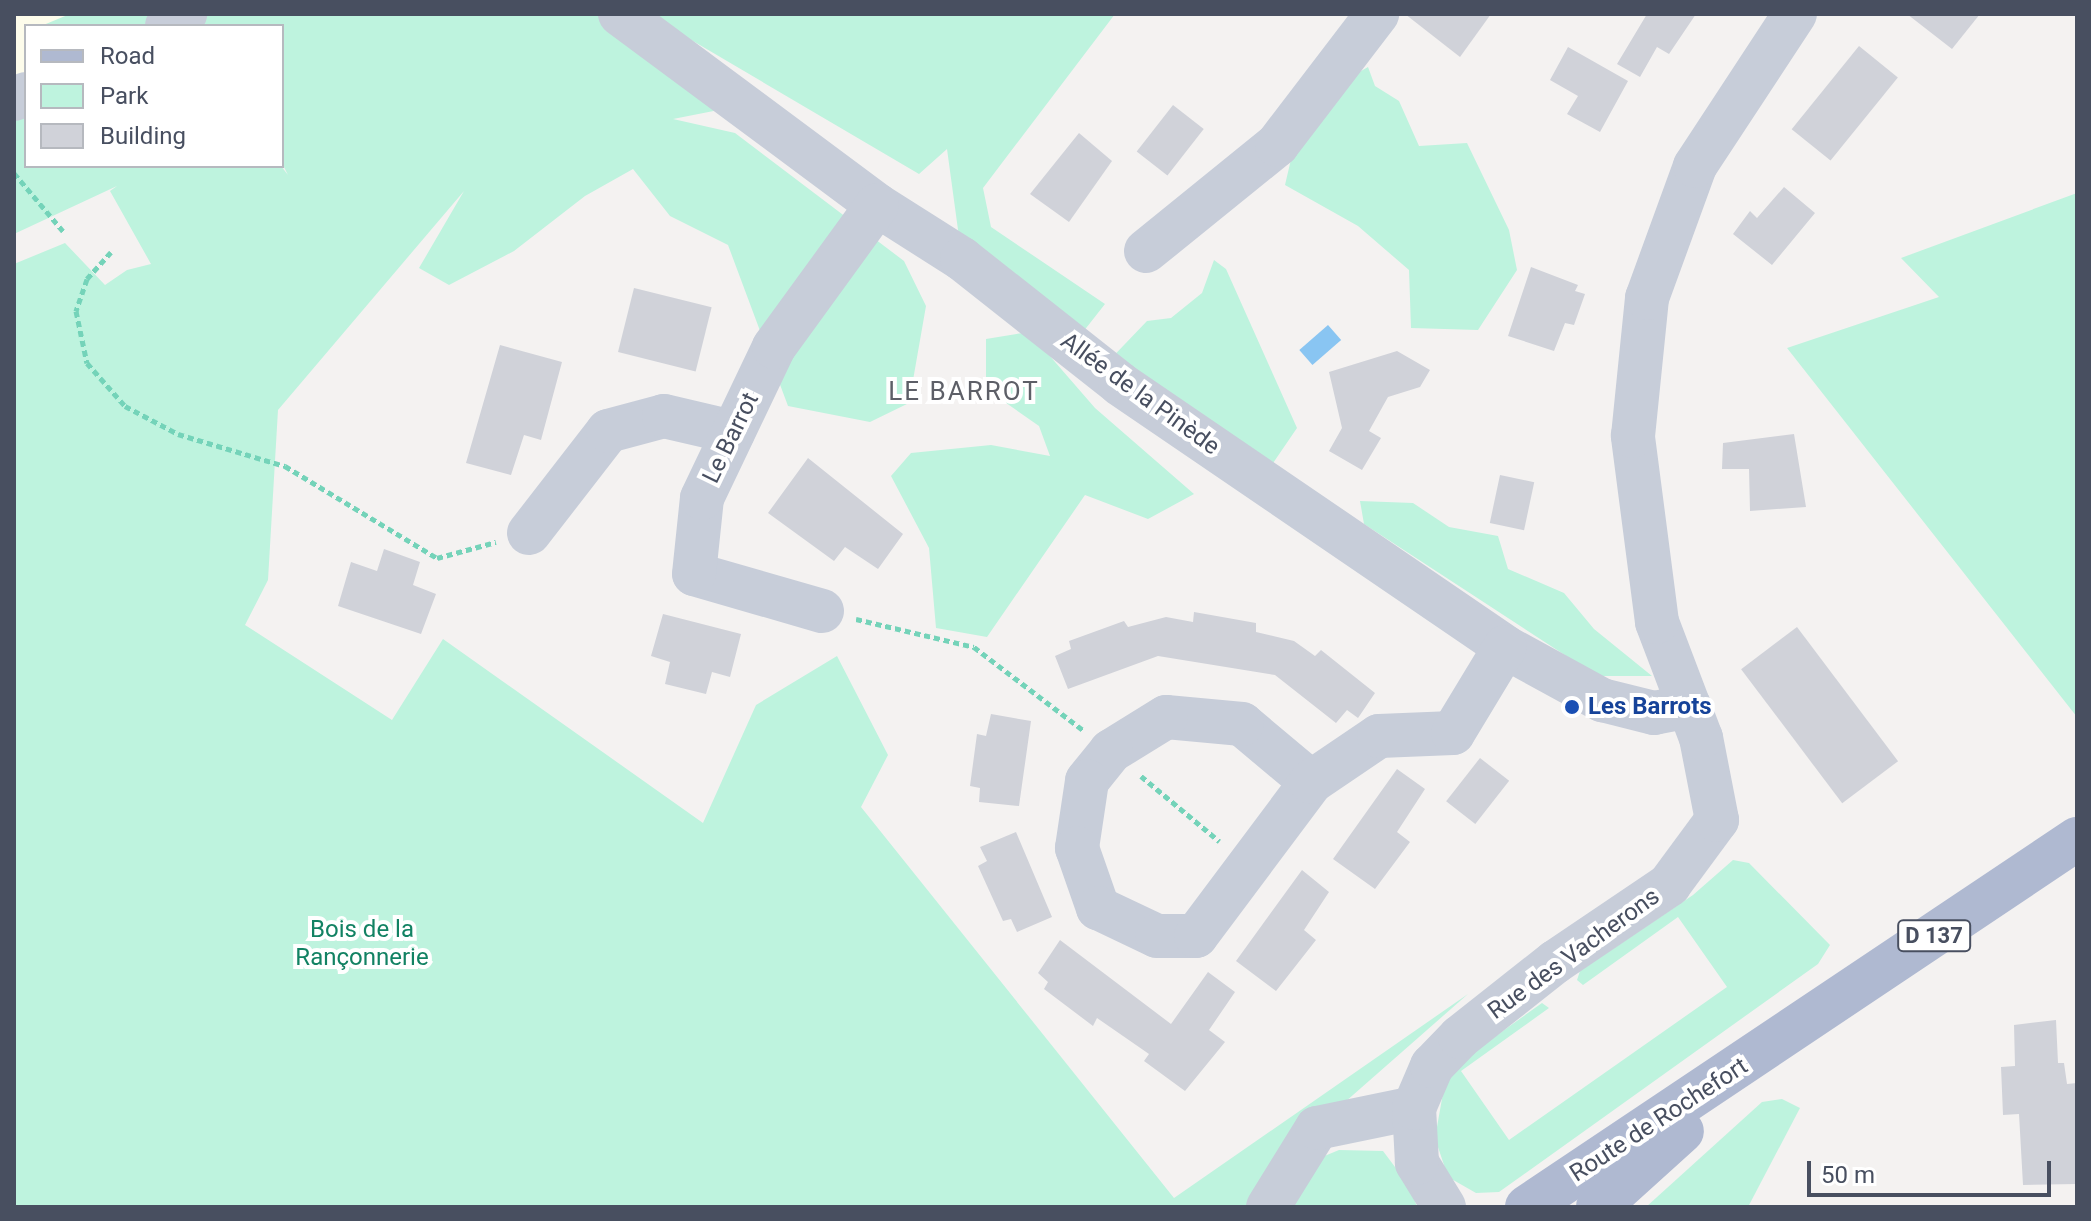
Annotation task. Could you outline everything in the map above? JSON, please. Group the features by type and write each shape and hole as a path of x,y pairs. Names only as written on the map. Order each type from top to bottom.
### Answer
{"main road":[{"name":"Route de Rochefort","path":"1527,1207 2077,839"},
{"name":"Route de Rochefort","path":"1598,1207 1791,1033"}],"street":[{"name":"Allée de la Pinède","path":"620,14 877,205 962,259 1158,410 1505,647 1602,700 1654,713 1689,706"},
{"path":"1146,251 1277,145 1377,14"},
{"name":"Rue des Vacherons","path":"1444,1207 1417,1163 1414,1108 1432,1066 1460,1037 1555,962 1669,885 1717,820 1701,738 1657,622 1633,436 1647,298 1695,166 1786,17"},
{"name":"Le Barrot","path":"822,611 694,574 702,498 774,347 877,205"},
{"path":"529,533 608,431 664,416 733,432"},
{"path":"1311,782 1242,724 1166,717 1111,751 1087,781 1077,848 1098,908 1157,936 1196,936 1251,868 1311,782 1379,736 1453,733 1505,647"},
{"path":"1268,1207 1317,1128 1414,1108"}],"path":[{"path":"14,173 63,231"},
{"path":"111,252 87,279 76,311 87,363 125,406 178,434 285,466 437,558 529,533"},
{"path":"822,611 974,647 1111,751 1251,868"}],"shaded area":[{"path":"14,14 185,14 170,24 24,24 24,109 14,114"}],"green space":[{"name":"Bois de la Rançonnerie","path":"70,14 610,14 739,106 673,119 735,133 904,261 926,306 909,403 870,422 788,406 728,245 670,216 633,169 585,196 514,251 449,285 419,268 464,191 278,410 268,580 245,625 392,720 443,639 703,823 756,705 837,656 888,755 861,807 1174,1198 1468,994 1271,1167 1266,1207 14,1207 14,264 65,243 105,285 127,270 151,264 110,191 117,186 14,234 14,111 24,107 24,168 283,168 288,175 284,167 284,24 46,24"},
{"path":"647,14 1115,14 983,188 991,227 1105,304 1072,346 962,259 947,149 919,174"},
{"path":"1368,67 1375,86 1399,101 1419,146 1467,143 1509,230 1517,270 1478,330 1411,328 1409,270 1358,226 1285,185 1292,155 1349,78"},
{"path":"2077,193 2077,717 1787,348 1939,297 1901,258"},
{"path":"1214,260 1226,269 1297,428 1260,482 1101,369 1147,321 1171,318 1202,293"},
{"path":"1029,332 1095,408 1194,494 1148,519 1085,495 987,637 936,628 929,548 891,476 911,453 991,445 1050,456 1039,426 986,389 986,339"},
{"path":"1360,501 1413,503 1449,527 1498,536 1508,569 1564,593 1594,629 1652,676 1597,676 1364,524"},
{"path":"1733,860 1749,863 1830,945 1818,964 1499,1192 1476,1193 1448,1177 1435,1138 1445,1082 1465,1058 1542,1003 1549,1008 1461,1071 1509,1140 1727,987 1678,917 1583,985 1577,980 1580,971 1693,895"},
{"path":"1782,1099 1800,1108 1748,1207 1646,1207 1762,1102"},
{"path":"1339,1150 1383,1151 1410,1187 1417,1207 1284,1207 1310,1162"}],"water":[{"path":"1328,325 1341,340 1312,365 1299,350"}],"building":[{"path":"1405,14 1491,14 1460,57"},
{"path":"1647,14 1696,14 1669,54 1657,47 1640,77 1617,64"},
{"path":"1907,14 1980,14 1952,49"},
{"path":"1859,46 1898,77 1831,161 1792,129"},
{"path":"1568,47 1628,81 1600,132 1567,114 1578,96 1550,80"},
{"path":"1173,105 1204,129 1167,176 1137,151"},
{"path":"1079,133 1112,161 1069,222 1030,194"},
{"path":"1784,187 1815,213 1772,265 1733,234 1750,211 1757,218"},
{"path":"1531,267 1578,285 1575,291 1585,294 1574,325 1565,323 1554,351 1508,336"},
{"path":"634,288 712,307 696,371 618,352"},
{"path":"500,345 562,362 541,440 524,435 511,475 466,463"},
{"path":"1397,351 1430,370 1420,387 1388,397 1369,431 1381,438 1362,470 1329,451 1342,428 1329,372"},
{"path":"1794,434 1806,507 1750,511 1749,469 1722,469 1723,443"},
{"path":"808,458 903,534 878,569 845,547 834,561 768,513"},
{"path":"1500,475 1534,482 1524,530 1490,523"},
{"path":"384,549 420,562 413,585 436,594 421,634 338,606 351,562 377,571"},
{"path":"1194,612 1256,623 1256,632 1294,641 1315,656 1321,650 1375,693 1358,718 1347,710 1336,723 1275,675 1158,656 1068,689 1055,656 1071,649 1069,641 1124,621 1128,627 1166,617 1193,622"},
{"path":"663,614 741,634 730,677 712,672 706,694 665,684 670,662 651,656"},
{"path":"1797,627 1898,761 1842,803 1741,669"},
{"path":"991,714 1031,721 1019,806 979,802 980,788 970,786 977,734 986,736"},
{"path":"1480,758 1509,781 1475,824 1446,801"},
{"path":"1397,769 1425,789 1397,832 1410,842 1375,889 1333,859"},
{"path":"1016,832 1052,917 1017,932 1011,919 1003,921 978,866 987,861 980,847"},
{"path":"1302,870 1329,892 1304,930 1316,940 1276,991 1236,961"},
{"path":"1060,940 1171,1024 1208,972 1235,992 1209,1030 1225,1042 1185,1091 1144,1061 1149,1054 1097,1018 1093,1026 1044,989 1048,982 1038,973"},
{"path":"2056,1020 2058,1063 2064,1063 2067,1084 2077,1083 2077,1184 2023,1185 2019,1114 2003,1115 2001,1067 2015,1066 2014,1025"}],"place":[{"name":"Les Barrots","path":"1572,707"}],"district":[{"name":"LE BARROT","path":"964,392"}]}
